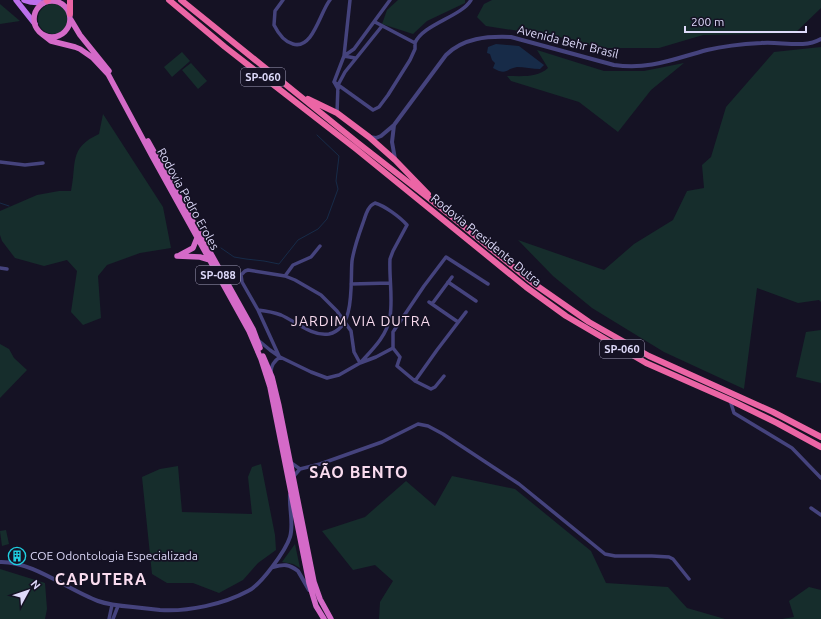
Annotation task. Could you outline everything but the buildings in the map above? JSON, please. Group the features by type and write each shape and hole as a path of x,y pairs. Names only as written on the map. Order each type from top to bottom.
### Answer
{"highway":[{"name":"Rodovia Pedro Eroles","path":"46,1 52,0 61,3 68,9 80,35 107,67 253,329 272,377 311,567 320,599 331,619"},
{"path":"42,34 52,37 63,34 69,26 71,17 70,0"},
{"name":"Rodovia Presidente Dutra","path":"169,0 231,52 362,154 526,287 566,316 646,363 730,400 821,447"},
{"name":"Rodovia Presidente Dutra","path":"181,0 533,283 589,322 649,356 773,412 821,437"},
{"path":"35,24 34,20 36,10 46,1"},
{"name":"Rodovia Pedro Eroles","path":"35,24 38,30 51,42 80,49 93,58 108,74 249,331 262,364 274,405 311,593 324,619"},
{"path":"296,92 327,109 337,112 369,137 395,160 440,207"},
{"path":"197,238 193,248 177,256 200,257 210,260"}],"main road":[{"name":"Rodovia Pedro Eroles","path":"16,0 35,24"},
{"name":"Rodovia Pedro Eroles","path":"24,0 31,2 46,1"}],"street":[{"path":"283,0 275,11 274,25 285,39 290,43 299,46 311,37 325,7 330,0"},
{"path":"350,0 344,56 334,82 338,87 370,109 376,110 388,95 410,60 415,49 415,42 417,38 434,25 463,9 471,0"},
{"path":"344,56 354,50 390,0"},
{"path":"375,22 415,42"},
{"path":"337,112 338,87 345,72 382,26"},
{"name":"Avenida Behr Brasil","path":"394,126 446,55 453,48 472,40 511,37 614,65 646,67 720,47 766,42 793,44 810,43 821,39"},
{"path":"344,56 355,58"},
{"path":"369,137 376,138 381,136 394,126"},
{"path":"394,126 392,142 395,160"},
{"path":"0,162 25,165 43,163"},
{"path":"258,310 271,311 309,330 322,334 327,334 338,330 348,312 354,250 371,205 375,203 380,205 406,224 406,227 390,258 390,317 387,328 374,348 360,363"},
{"path":"285,276 293,265 311,257 320,246"},
{"path":"444,376 435,387 431,389 415,381 397,366 400,357 393,348 393,332 424,286 446,257 488,284"},
{"path":"0,268 7,269"},
{"path":"280,357 258,310 242,282 241,275 248,270 285,276 303,284 321,295 337,311 352,334 354,352 360,363"},
{"path":"452,277 431,303 458,322"},
{"path":"448,282 476,301"},
{"path":"351,284 390,283"},
{"path":"415,381 466,312"},
{"path":"257,339 280,357 327,378 339,375 360,363 393,348"},
{"path":"272,377 271,368 273,362 280,357"},
{"path":"730,400 734,413 792,448 821,478"},
{"path":"293,477 300,469 320,464 382,442 418,424 424,425 443,434 519,484 605,554 615,556 669,557 673,559 689,579"},
{"path":"290,462 300,469"},
{"path":"0,562 20,565 55,579 88,597 112,605 161,610 194,608 218,602 250,591 273,567 291,536 289,504 290,490"},
{"path":"811,508 821,515"},
{"path":"273,567 287,564 296,569 311,593"},
{"path":"320,599 334,619"},
{"path":"109,619 112,605"},
{"path":"113,619 118,606"}],"green space":[{"path":"398,0 465,0 465,3 427,21 413,34 382,24 387,10"},
{"path":"492,0 821,0 821,8 795,33 703,35 659,48 598,48 571,39 486,26 477,17 484,4"},
{"path":"0,4 20,21 0,24"},
{"path":"53,4 64,8 68,19 64,30 53,34 42,30 38,19 42,8"},
{"path":"821,47 821,302 819,300 798,303 757,288 744,389 664,352 592,308 553,276 518,240 604,270 634,244 673,220 687,191 704,188 702,165 711,157 726,107 774,52"},
{"path":"537,50 604,71 644,71 684,63 651,90 618,132 579,102 511,81 507,76 534,75 548,68"},
{"path":"182,52 190,61 172,77 164,67"},
{"path":"191,63 207,81 198,89 182,70"},
{"path":"103,114 163,207 171,248 140,253 107,265 98,276 101,318 83,325 71,312 77,271 67,260 44,266 15,258 2,241 0,235 0,211 37,195 59,191 71,191 74,165 78,151 89,139 99,134"},
{"path":"821,330 821,383 796,377 806,332"},
{"path":"0,344 9,349 14,358 27,370 0,398"},
{"path":"261,464 275,535 276,550 258,563 243,580 219,593 193,583 167,583 152,574 142,477 160,469 178,466 182,512 252,514 248,477 252,467"},
{"path":"452,476 515,489 591,551 606,583 668,587 687,608 725,619 379,619 380,602 393,581 375,565 353,570 322,531 365,517 406,481 435,506"},
{"path":"6,530 9,544 2,546 0,531"},
{"path":"295,544 300,568 293,564 282,562"},
{"path":"0,569 45,583 47,609 45,619 0,619"},
{"path":"809,587 821,590 821,619 782,619 794,617 789,601"}],"water":[{"path":"496,44 519,46 544,65 540,69 517,67 501,72 493,68 495,63 490,54 487,53 488,47"}],"waterway":[{"path":"221,248 234,257 279,264 298,240 318,229 327,219 338,189 336,181 339,156 317,135"},
{"path":"0,203 9,206"}],"place":[{"name":"COE Odontologia Especializada","path":"17,556"}],"district":[{"name":"JARDIM VIA DUTRA","path":"361,321"},
{"name":"SÃO BENTO","path":"359,472"},
{"name":"CAPUTERA","path":"101,579"}]}
